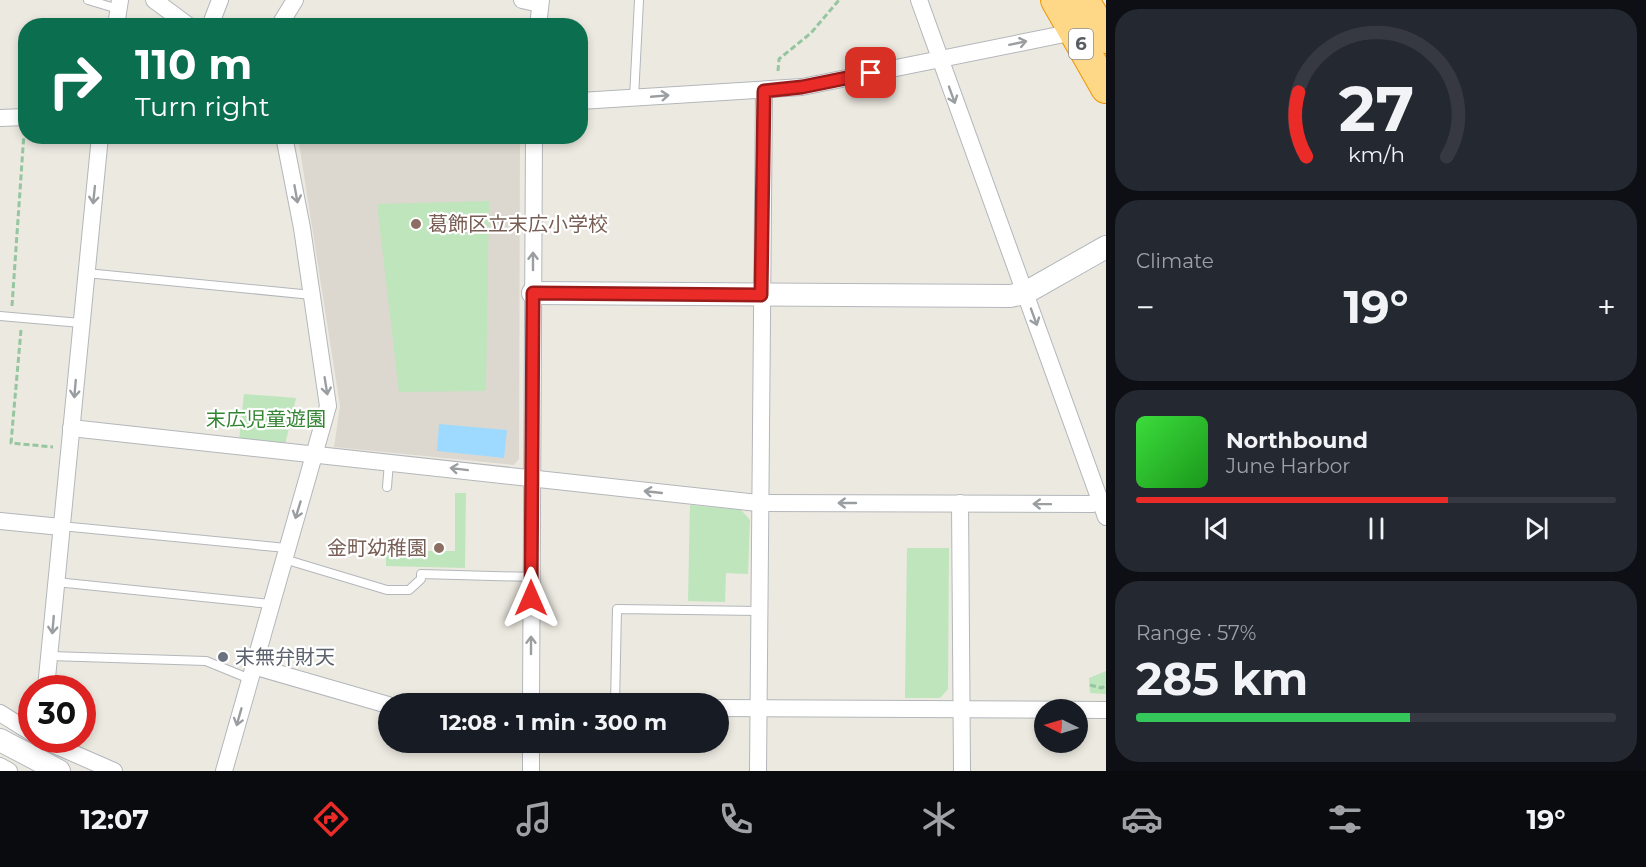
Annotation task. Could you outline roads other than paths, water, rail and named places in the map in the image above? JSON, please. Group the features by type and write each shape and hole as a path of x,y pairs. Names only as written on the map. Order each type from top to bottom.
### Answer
{"highway":[{"name":"6","path":"1056,0 1106,88"},
{"name":"6","path":"1084,0 1106,38"}],"street":[{"path":"154,0 178,18"},
{"path":"213,18 220,0"},
{"path":"284,18 295,0"},
{"path":"522,0 541,2 539,18"},
{"path":"919,0 1104,509"},
{"path":"588,101 741,89 770,90 802,87 1074,32"},
{"path":"758,771 761,295 770,90"},
{"path":"0,118 18,117"},
{"path":"48,675 99,144"},
{"path":"224,771 270,604 315,454 328,399 285,144"},
{"path":"531,693 530,478 534,144"},
{"path":"533,293 1010,296 1025,293 1106,247"},
{"path":"71,428 758,503 1092,504 1104,509"},
{"path":"960,503 962,771"},
{"path":"0,522 61,526"},
{"path":"252,672 378,703"},
{"path":"729,708 1106,710"},
{"path":"0,714 18,725"},
{"path":"0,740 59,771"},
{"path":"73,753 114,771"},
{"path":"531,753 531,771"},
{"path":"0,766 9,771"}],"lane":[{"path":"88,0 118,12"},
{"path":"634,98 642,1"},
{"path":"85,273 312,295"},
{"path":"0,316 81,322"},
{"path":"387,487 389,462"},
{"path":"61,526 285,554 387,590 409,590 421,579 421,574 531,577"},
{"path":"56,582 270,604"},
{"path":"615,693 616,609 758,611"},
{"path":"50,656 206,662 252,672"}],"water":[{"path":"439,424 507,430 504,458 437,451"}],"place":[{"name":"葛飾区立末広小学校","path":"416,224"},
{"name":"金町幼稚園","path":"439,548"},
{"name":"末無弁財天","path":"223,657"}],"park label":[{"name":"末広児童遊園","path":"266,419"}]}
